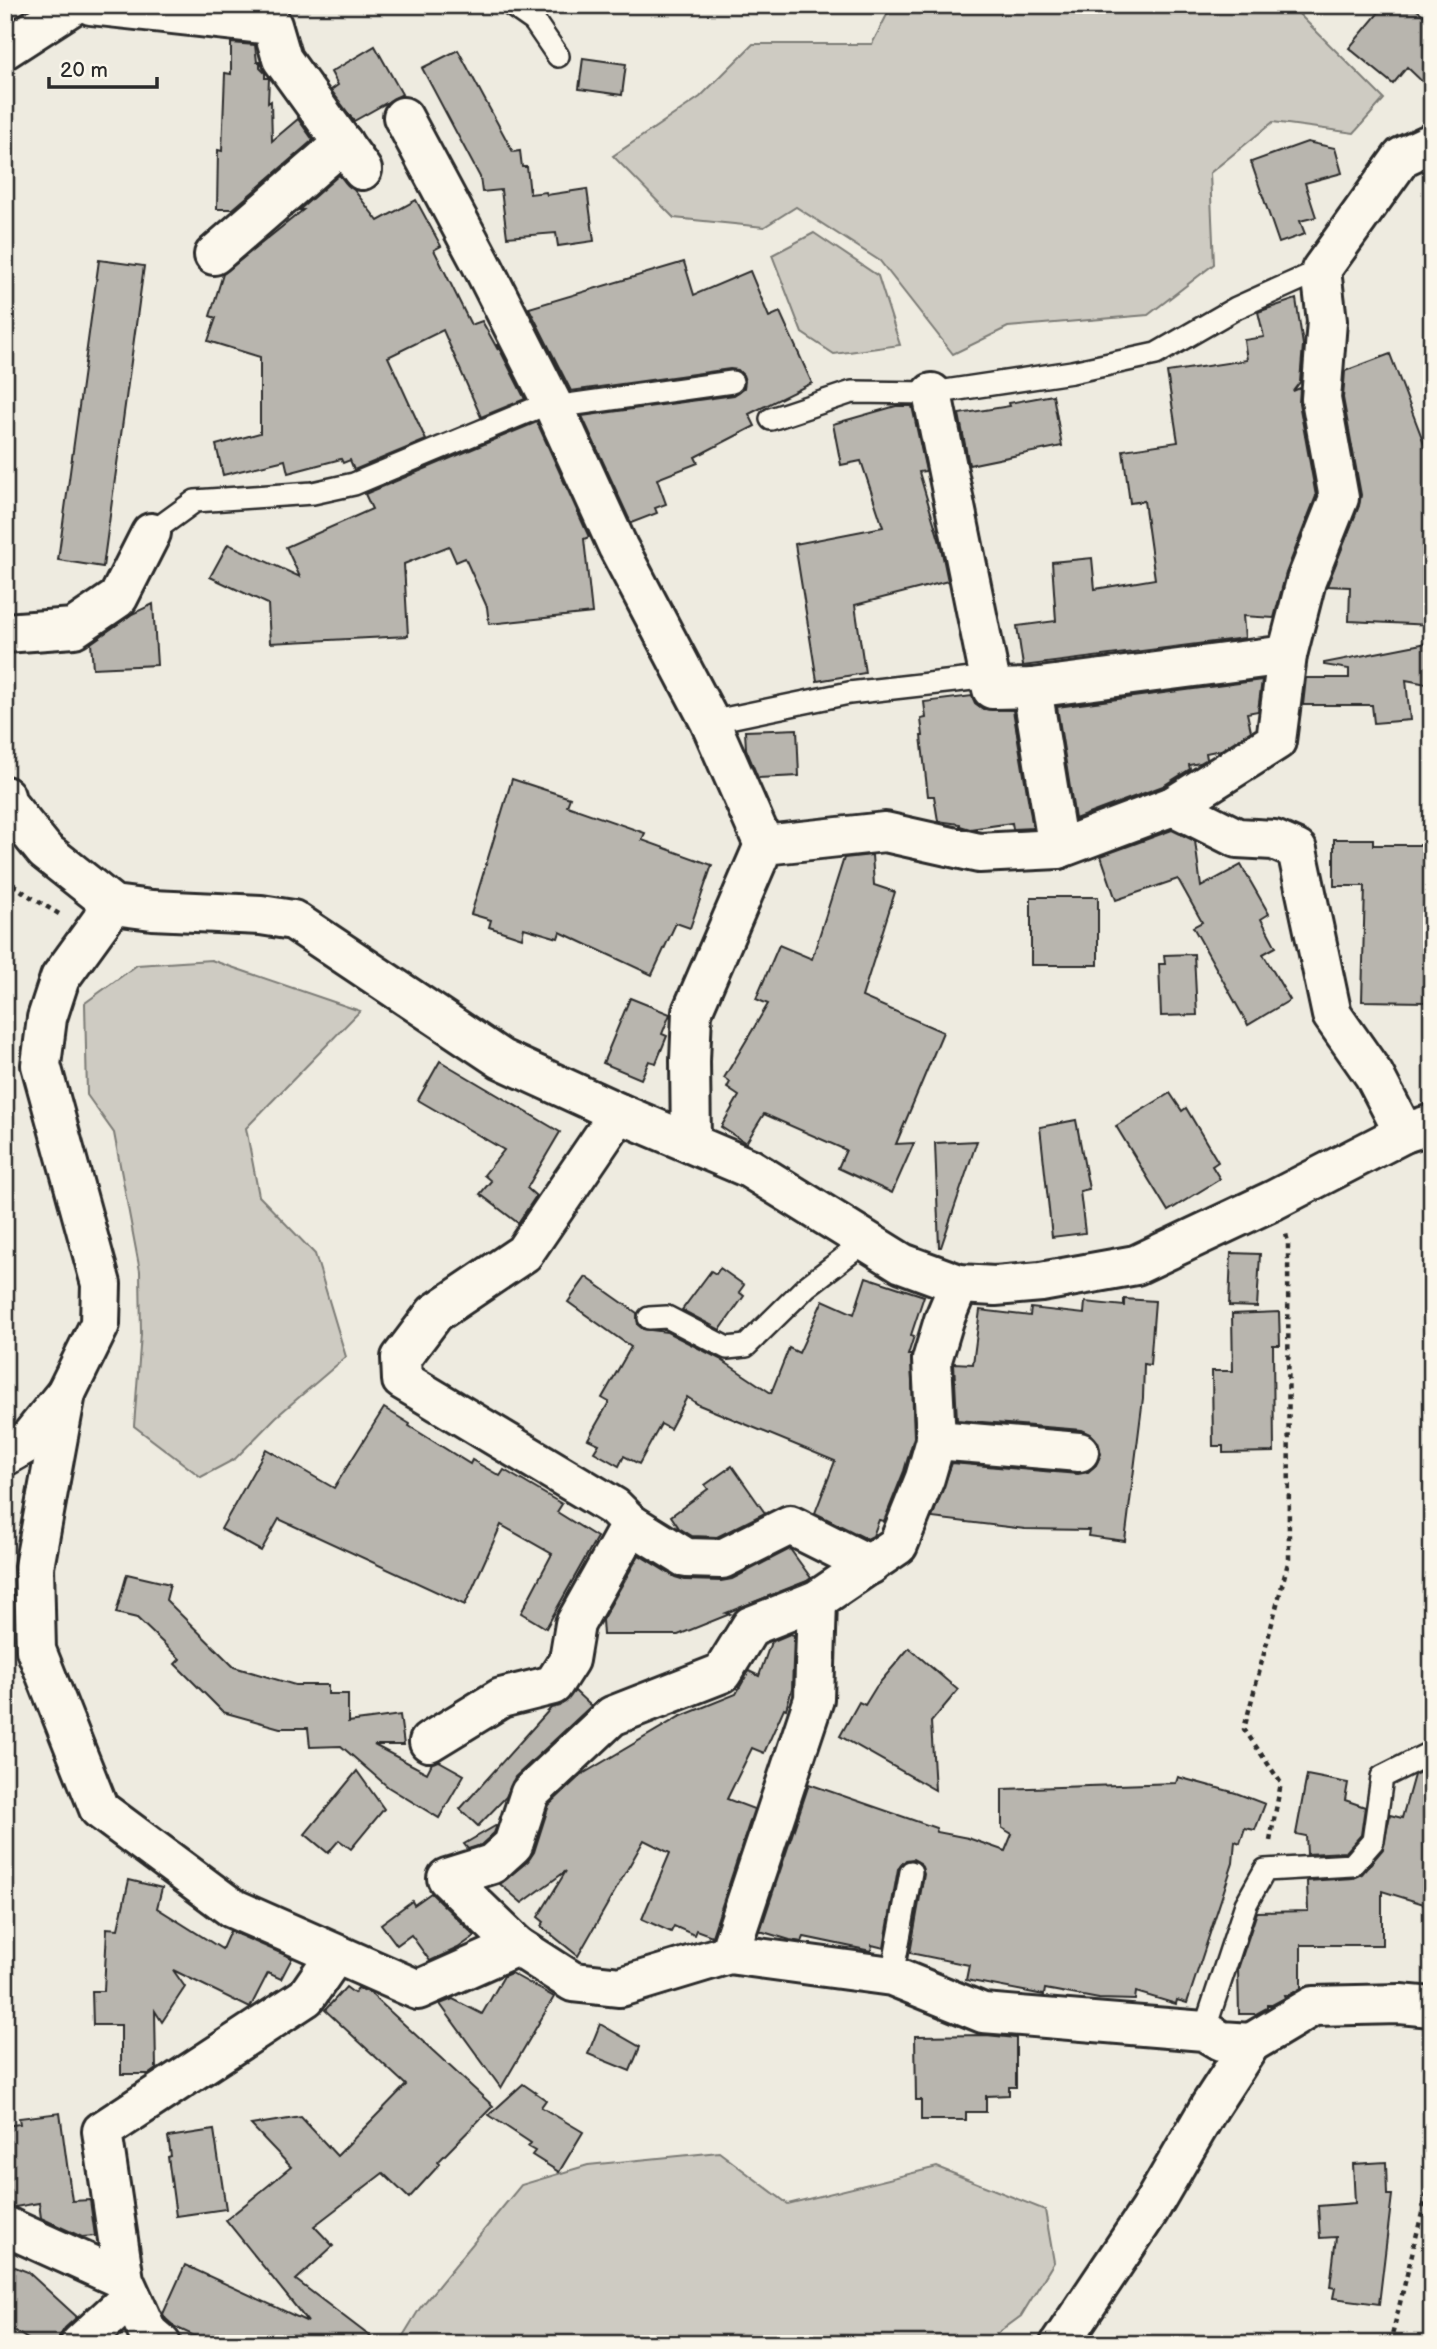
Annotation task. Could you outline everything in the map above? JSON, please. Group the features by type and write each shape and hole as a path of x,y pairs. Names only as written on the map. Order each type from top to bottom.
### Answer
{"street":[{"path":"5,49 74,5"},
{"path":"91,5 272,25 282,60 353,157 214,255"},
{"path":"403,117 554,407 618,547 710,722 764,845 692,1012 691,1143"},
{"path":"764,845 885,832 979,853 1058,849 1173,806 1276,741 1287,655 1306,581 1339,498 1321,399 1326,321 1321,270 1402,157 1432,143"},
{"path":"932,393 992,689 1032,688 1287,655"},
{"path":"5,633 74,628 118,598 151,533"},
{"path":"1032,688 1058,849"},
{"path":"5,796 7,804 45,851 113,905 152,910 261,915 293,920 501,1059 749,1168 902,1263 959,1284 995,1286 1041,1282 1136,1265 1418,1129 1374,1075 1332,1015 1297,850 1274,840 1237,838 1173,806"},
{"path":"5,1456 24,1445 65,1393 100,1324 101,1284 41,1065 47,1018 60,978 113,905"},
{"path":"619,1113 524,1253 435,1313 401,1358 402,1380 614,1507 631,1524 686,1558 722,1559 790,1525 870,1565"},
{"path":"959,1284 932,1360 936,1440 925,1478 898,1545 817,1600 751,1626 722,1673 612,1716 530,1793 513,1845 492,1864 447,1878 517,1946 573,1982 620,1987 729,1954 892,1976 983,2013 1204,2032 1220,2040 1251,2043"},
{"path":"65,1393 34,1567 36,1650 99,1809 232,1908 418,1990 517,1946"},
{"path":"936,1440 1079,1452"},
{"path":"429,1742 501,1698 553,1685 569,1660 575,1624 631,1524"},
{"path":"729,1954 814,1699 817,1600"},
{"path":"162,2344 148,2333 127,2289 102,2131 306,1997 335,1955"},
{"path":"1060,2344 1149,2211 1210,2106 1251,2043 1313,2006 1400,2004 1432,2007"},
{"path":"5,2226 127,2289"},
{"path":"80,2344 127,2289"}],"lane":[{"path":"511,5 534,21 558,56"},
{"path":"771,419 852,392 932,393 1072,372 1156,354 1236,308 1321,270"},
{"path":"151,533 195,501 313,494 354,484 539,407 732,382"},
{"path":"710,722 849,693 990,677"},
{"path":"649,1318 667,1317 727,1348 746,1346 806,1287 866,1241"},
{"path":"1204,2032 1246,1904 1265,1870 1352,1865 1373,1842 1382,1777 1432,1752"},
{"path":"892,1976 911,1872"}],"path":[{"path":"5,878 48,907"},
{"path":"1265,1870 1281,1783 1244,1729 1289,1559 1288,1242 1274,1200"},
{"path":"1390,2344 1432,2172"}],"shaded area":[{"path":"892,5 1290,5 1384,99 1354,133 1273,122 1210,173 1214,264 1148,315 1008,327 953,354 880,261 796,207 764,227 674,218 613,156 700,97 753,44 872,44"},
{"path":"814,233 878,276 900,345 834,354 802,333 772,255"},
{"path":"211,960 360,1011 246,1128 259,1196 315,1254 346,1357 276,1417 235,1459 201,1477 134,1426 141,1334 140,1271 114,1133 87,1095 85,1003 137,965"},
{"path":"719,2152 788,2204 937,2167 1045,2210 1054,2262 1021,2316 983,2344 398,2344 420,2308 521,2185 588,2165"}],"building":[{"path":"1385,5 1411,5 1432,22 1432,91 1407,67 1393,84 1349,48"},
{"path":"231,43 255,45 257,62 260,62 265,78 269,78 268,103 271,101 272,141 298,119 313,140 233,209 217,209 218,150 222,151 225,73 231,74"},
{"path":"375,46 402,94 354,121 331,90 338,85 331,72"},
{"path":"458,50 513,152 520,151 522,167 527,167 530,194 546,192 547,195 587,189 594,241 558,246 556,233 507,237 501,190 482,192 480,177 422,68"},
{"path":"583,58 626,64 622,95 579,89"},
{"path":"1307,142 1335,148 1342,173 1305,183 1316,217 1300,221 1305,234 1279,243 1251,162"},
{"path":"339,175 378,221 416,200 441,246 434,250 471,325 482,321 525,399 481,417 443,330 388,357 426,440 354,470 350,460 343,463 341,459 288,473 285,460 223,475 216,445 260,433 260,357 208,341 216,318 210,316 223,274 303,210 299,210"},
{"path":"99,260 144,266 103,567 58,560"},
{"path":"684,262 694,295 750,271 769,317 780,312 812,383 749,414 755,426 695,457 698,463 657,479 666,504 655,508 657,513 631,523 582,416 734,395 744,388 743,375 738,370 730,369 571,391 529,308"},
{"path":"1296,299 1303,345 1300,382 1293,391 1300,388 1299,403 1316,496 1286,573 1274,618 1243,616 1245,638 1023,666 1017,626 1056,621 1052,562 1092,558 1095,589 1155,579 1144,501 1130,503 1123,450 1178,442 1167,372 1247,360 1244,340 1264,337 1258,312"},
{"path":"1390,354 1432,464 1432,625 1349,621 1350,587 1327,586 1361,495 1343,398 1345,371"},
{"path":"1053,395 1062,446 969,465 959,414 1010,406 1009,403"},
{"path":"896,406 912,406 926,471 919,472 948,581 855,605 865,673 817,681 795,544 883,527 861,461 841,465 833,424"},
{"path":"537,422 589,537 584,539 592,613 489,624 487,607 465,558 456,562 449,546 404,564 408,636 270,643 268,604 210,577 228,544 300,577 286,547 372,509 365,494"},
{"path":"153,604 157,665 93,668 91,643 132,614"},
{"path":"1432,642 1432,685 1406,680 1410,720 1374,723 1372,705 1303,705 1306,678 1349,678 1349,669 1324,663"},
{"path":"1262,680 1258,711 1247,713 1251,731 1221,750 1206,753 1207,759 1189,765 1190,769 1163,786 1075,819 1057,707"},
{"path":"972,696 975,703 983,709 1013,710 1033,828 1013,829 1012,823 970,829 960,824 938,821 934,796 928,796 921,736 921,719 926,718 924,702"},
{"path":"797,729 799,776 758,778 746,749 745,731"},
{"path":"512,779 570,798 567,806 645,833 642,840 712,865 690,928 676,923 652,975 560,932 558,938 524,928 522,938 489,927 491,920 471,914"},
{"path":"1172,830 1195,841 1201,887 1241,865 1269,914 1261,919 1276,947 1263,954 1290,1000 1248,1025 1193,927 1202,922 1178,879 1116,900 1101,856"},
{"path":"1334,839 1373,839 1373,845 1432,845 1432,893 1428,893 1425,1002 1362,1001 1365,886 1334,886"},
{"path":"872,855 874,885 895,892 862,997 943,1032 896,1144 914,1143 892,1193 838,1168 846,1150 764,1114 746,1143 721,1127 739,1096 727,1088 730,1082 724,1078 768,1004 756,999 779,945 812,959 844,858"},
{"path":"1031,897 1098,897 1098,965 1031,965"},
{"path":"1194,954 1197,1015 1161,1016 1159,964 1165,964 1164,955"},
{"path":"630,998 670,1014 662,1034 667,1036 656,1063 649,1061 641,1079 603,1063"},
{"path":"440,1061 560,1132 527,1188 536,1196 518,1223 480,1194 491,1181 484,1175 504,1150 418,1100"},
{"path":"1170,1093 1182,1111 1186,1108 1218,1162 1212,1166 1220,1179 1168,1211 1116,1126"},
{"path":"1076,1120 1089,1189 1080,1191 1085,1233 1052,1237 1040,1127"},
{"path":"977,1141 941,1247 939,1247 935,1143"},
{"path":"1231,1253 1260,1254 1257,1307 1229,1306"},
{"path":"720,1268 744,1285 739,1292 744,1296 720,1330 682,1310 711,1271 716,1274"},
{"path":"586,1277 637,1313 638,1325 643,1329 667,1332 720,1359 771,1393 789,1348 799,1353 823,1300 854,1314 866,1277 924,1296 911,1335 914,1336 908,1355 911,1355 914,1437 884,1521 879,1520 873,1536 867,1539 815,1513 835,1461 699,1405 687,1397 670,1429 661,1424 639,1464 624,1456 619,1466 594,1452 599,1444 588,1439 609,1402 602,1398 631,1347 568,1302"},
{"path":"1124,1299 1155,1301 1150,1365 1144,1364 1143,1398 1125,1541 1088,1536 1089,1530 1025,1529 932,1518 952,1463 1078,1474 1088,1472 1096,1465 1101,1454 1098,1442 1091,1434 1082,1430 957,1420 954,1363 973,1364 980,1310 1030,1316 1031,1308 1084,1314 1085,1302 1124,1306"},
{"path":"1279,1312 1280,1345 1273,1345 1274,1452 1223,1453 1223,1446 1213,1446 1212,1371 1233,1371 1232,1314"},
{"path":"384,1408 470,1464 472,1460 500,1476 504,1470 562,1504 557,1512 597,1537 546,1628 521,1613 552,1554 501,1525 465,1605 279,1519 261,1551 221,1529 266,1449 334,1488"},
{"path":"732,1466 765,1513 717,1537 692,1536 679,1528 671,1516 708,1489 705,1485"},
{"path":"790,1549 811,1578 807,1581 678,1635 603,1635 602,1620 639,1555 675,1577 685,1580 721,1581 732,1579"},
{"path":"127,1574 170,1584 166,1600 234,1667 295,1685 328,1685 328,1694 348,1694 348,1722 400,1715 404,1745 374,1745 427,1773 432,1763 439,1761 464,1775 439,1818 388,1787 341,1746 310,1747 308,1728 280,1728 223,1712 175,1664 180,1659 137,1618 116,1613"},
{"path":"790,1634 794,1635 792,1689 786,1709 784,1708 764,1753 752,1748 727,1799 754,1809 712,1936 696,1930 694,1935 674,1926 671,1932 642,1919 670,1853 644,1840 578,1956 541,1926 544,1922 538,1917 566,1871 522,1903 500,1884 528,1861 534,1852 549,1805 581,1775 679,1717 736,1694 749,1671 759,1676 771,1642"},
{"path":"909,1648 958,1690 931,1722 935,1790 840,1736 859,1702 865,1705 876,1687"},
{"path":"575,1691 591,1706 515,1777 506,1797 478,1826 460,1809 551,1708 559,1706"},
{"path":"1432,1767 1432,1889 1427,1905 1382,1891 1382,1945 1301,1945 1301,1988 1284,1995 1285,1998 1267,2005 1267,2008 1256,2014 1239,2014 1238,1969 1257,1912 1308,1911 1307,1881 1353,1878 1362,1874 1383,1849 1390,1815 1402,1818 1414,1775"},
{"path":"357,1771 384,1809 351,1849 339,1840 328,1853 305,1834"},
{"path":"1307,1775 1348,1783 1345,1800 1365,1807 1361,1835 1346,1852 1307,1854 1306,1836 1296,1834"},
{"path":"1178,1777 1265,1804 1255,1830 1245,1828 1240,1843 1235,1841 1233,1863 1187,2003 1177,2000 1176,2004 1136,1992 1135,2000 1099,1999 1045,1989 1044,1995 966,1980 969,1965 910,1953 924,1874 920,1863 913,1859 906,1860 898,1869 884,1948 872,1945 871,1951 804,1937 802,1942 760,1931 809,1784 936,1828 937,1832 968,1838 1005,1851 1012,1834 1002,1828 1002,1789 1176,1783"},
{"path":"497,1825 494,1833 481,1845 468,1849 464,1844"},
{"path":"129,1880 162,1888 157,1908 222,1949 230,1931 292,1958 281,1979 268,1973 250,2008 173,1970 185,1987 162,2022 155,2011 156,2069 149,2074 121,2074 121,2025 93,2025 92,1991 104,1991 107,1928 118,1929"},
{"path":"431,1893 475,1936 458,1948 430,1961 411,1935 397,1945 381,1924 412,1901 414,1905"},
{"path":"511,1973 554,1997 501,2088 440,2004 453,1999 482,2014 504,1976"},
{"path":"346,1987 354,1993 358,1988 369,1992 493,2106 438,2162 440,2164 409,2198 383,2173 314,2226 333,2246 296,2280 380,2344 212,2344 175,2327 163,2314 185,2265 308,2322 226,2220 291,2167 251,2125 301,2117 337,2156 406,2085 325,2010"},
{"path":"600,2024 640,2047 630,2071 588,2054"},
{"path":"986,2035 1016,2038 1016,2087 1009,2087 1009,2095 986,2096 986,2112 966,2112 966,2120 921,2120 921,2100 916,2100 915,2036"},
{"path":"523,2084 546,2100 541,2107 583,2132 559,2172 532,2155 535,2151 528,2147 531,2143 489,2115"},
{"path":"60,2113 72,2201 90,2200 95,2236 82,2237 41,2218 39,2203 15,2207 5,2205 5,2126 20,2124 19,2118"},
{"path":"214,2130 226,2209 176,2216 168,2137"},
{"path":"1386,2162 1387,2195 1392,2195 1379,2304 1333,2298 1335,2288 1330,2287 1336,2237 1320,2238 1318,2206 1355,2203 1353,2164"},
{"path":"5,2263 28,2272 77,2317 59,2337 59,2344 36,2344 5,2325"}]}
